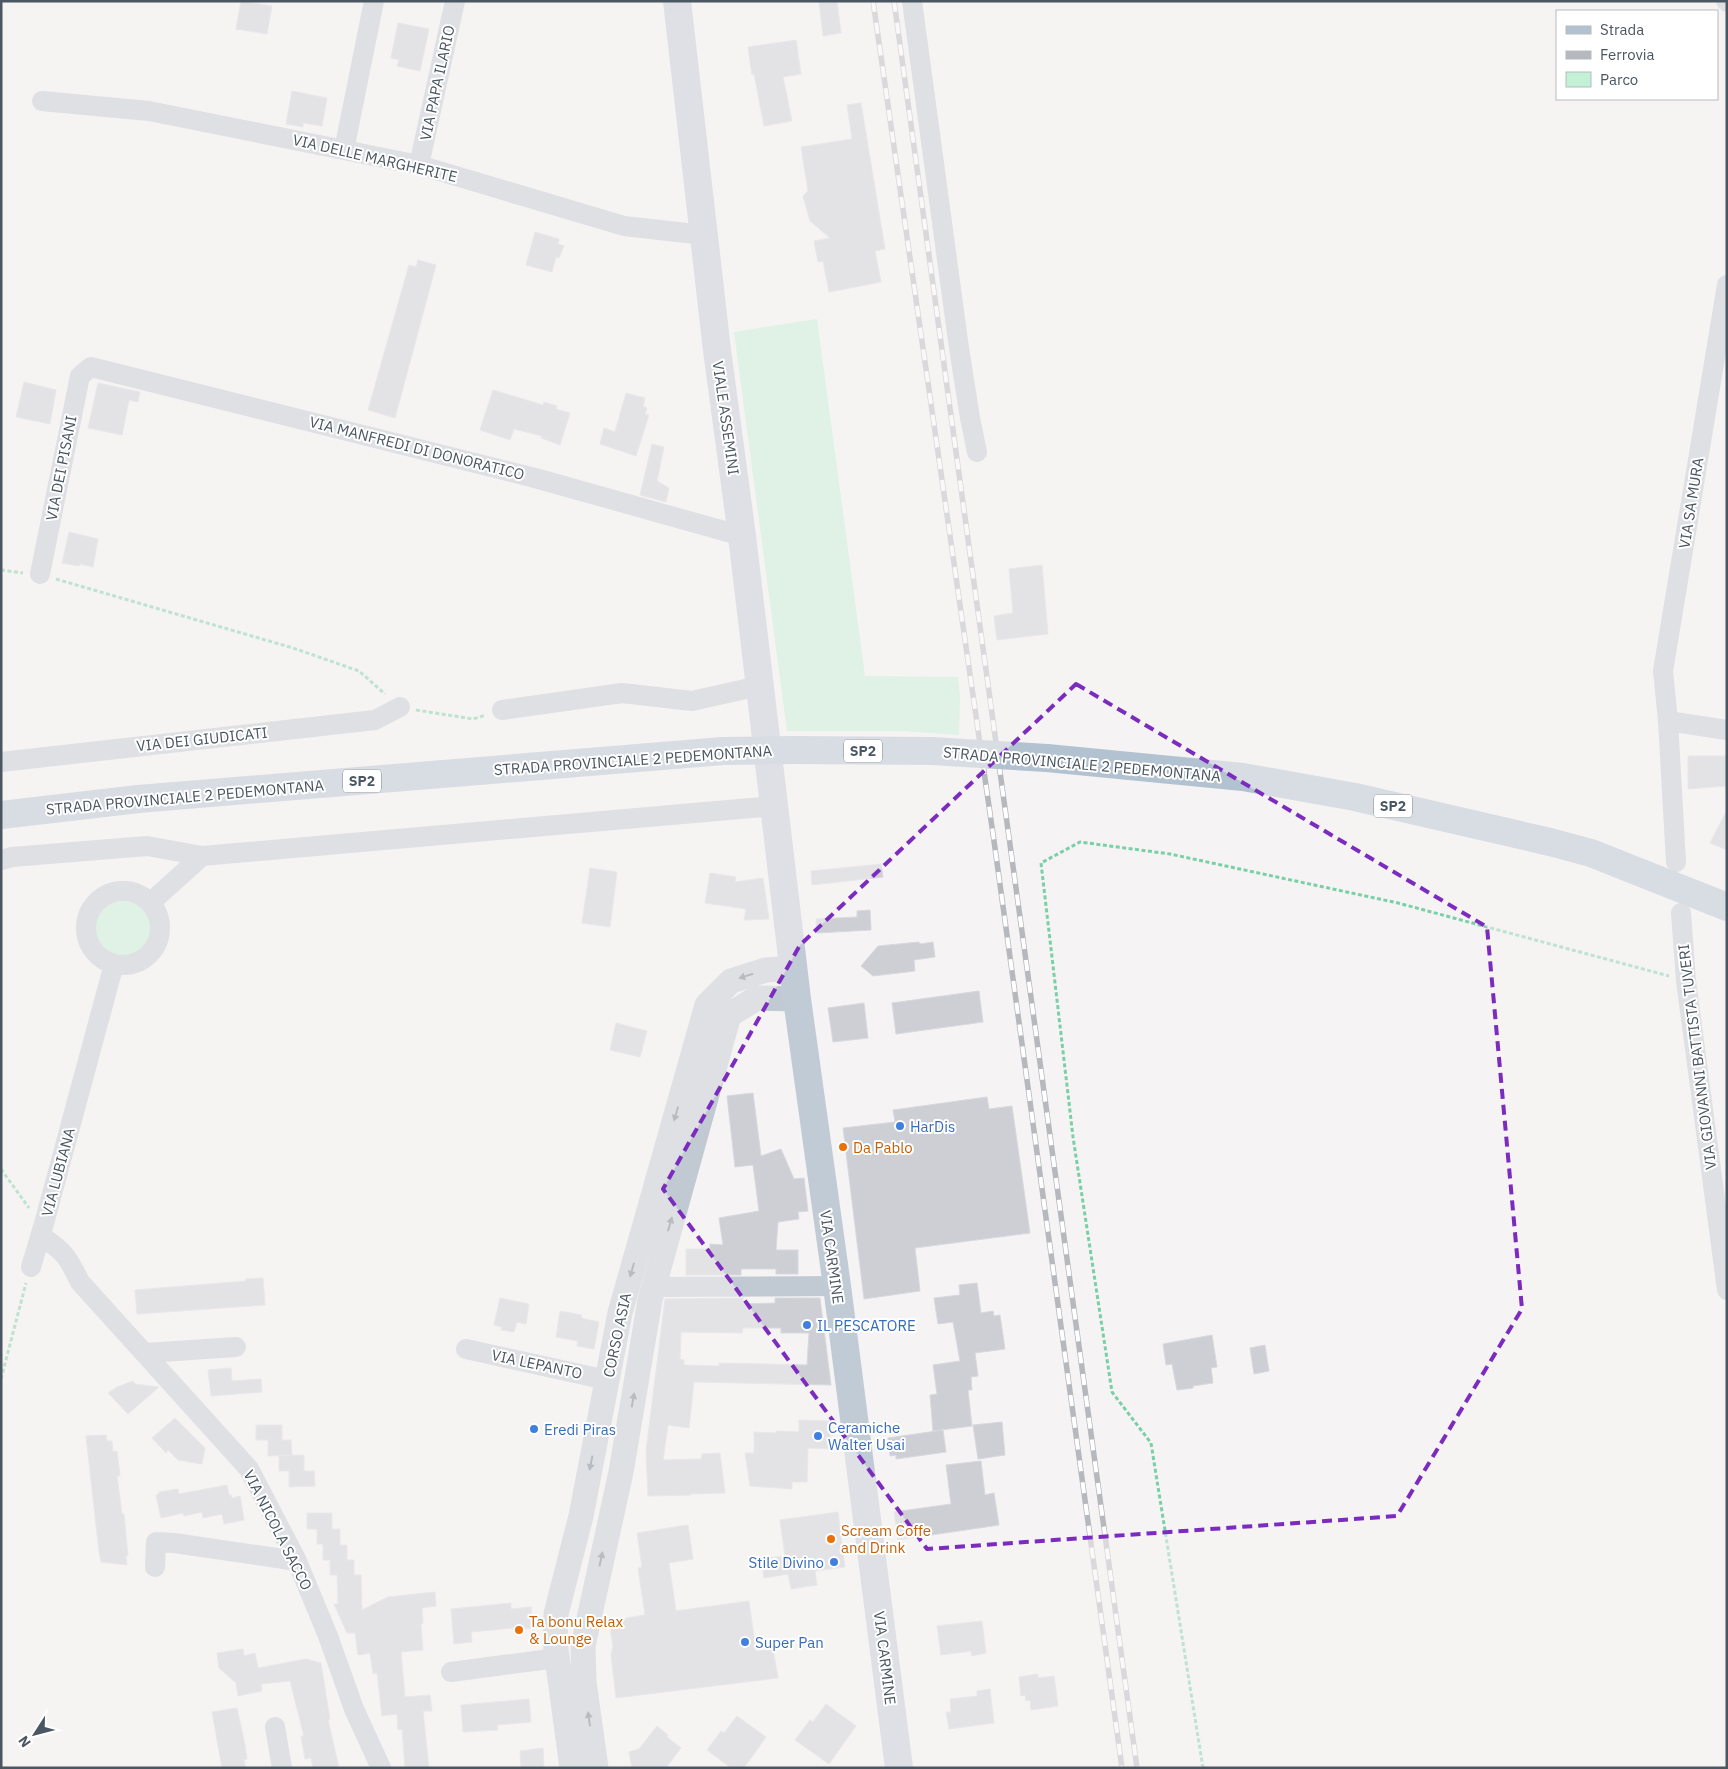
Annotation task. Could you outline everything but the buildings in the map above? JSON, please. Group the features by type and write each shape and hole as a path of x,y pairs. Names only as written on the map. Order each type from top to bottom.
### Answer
{"main road":[{"name":"VIALE ASSEMINI","path":"677,1 777,835"},
{"name":"STRADA PROVINCIALE 2 PEDEMONTANA","path":"1,814 158,798 723,751 932,752 1047,758 1243,777 1355,797 1591,853 1727,907"},
{"name":"VIA CARMINE","path":"777,835 797,999 837,1286 900,1768"}],"street":[{"path":"344,150 374,1"},
{"name":"VIA PAPA ILARIO","path":"419,165 455,1"},
{"path":"912,1 953,309 977,452"},
{"name":"VIA DELLE MARGHERITE","path":"42,101 149,111 419,165 624,226 704,235"},
{"name":"VIA SA MURA","path":"1676,862 1668,721 1663,672 1727,285"},
{"name":"VIA MANFREDI DI DONORATICO","path":"91,367 535,478 742,536"},
{"name":"VIA DEI PISANI","path":"40,574 80,376 91,367"},
{"path":"502,710 622,693 692,701 759,686"},
{"name":"VIA DEI GIUDICATI","path":"1,762 375,720 400,707"},
{"path":"1668,721 1727,730"},
{"path":"1,860 12,857 147,846 202,856 774,806"},
{"path":"150,903 202,856"},
{"path":"128,891 140,895 150,903 160,924 159,936 155,947 148,956 138,962 126,965 114,964 103,960 91,946 86,928 88,915 94,904 104,896 128,891"},
{"name":"VIA GIOVANNI BATTISTA TUVERI","path":"1681,913 1686,981 1727,1290"},
{"name":"VIA LUBIANA","path":"31,1267 114,964"},
{"name":"CORSO ASIA","path":"572,1768 555,1642 556,1614 581,1516 620,1313 707,1005 732,981 766,970 794,968"},
{"name":"CORSO ASIA","path":"596,1768 584,1682 583,1646 621,1472 652,1287 729,1015 757,998 797,999"},
{"name":"VIA NICOLA SACCO","path":"43,1228 71,1263 80,1282 249,1470 297,1561 328,1636 354,1709 381,1768"},
{"path":"652,1287 837,1286"},
{"path":"146,1354 236,1346"},
{"name":"VIA LEPANTO","path":"466,1349 607,1380"},
{"path":"581,1516 609,1523"},
{"path":"155,1567 156,1542 297,1561"},
{"path":"451,1672 557,1658"},
{"path":"275,1727 282,1768"}],"path":[{"path":"40,574 293,648 359,672 400,707 473,720 502,710"},
{"path":"1203,1768 1151,1442 1112,1392 1073,1137 1042,863 1080,842 1170,854 1398,903 1686,981"},
{"path":"1,1169 43,1228"},
{"path":"1,1379 31,1267"}],"highlighted area":[{"path":"1076,684 1487,927 1522,1309 1397,1516 927,1549 663,1189 800,945"}],"green space":[{"path":"817,319 865,676 958,677 960,697 959,735 903,731 787,731 734,332"},
{"path":"118,901 128,901 143,909 149,918 151,929 149,940 143,949 128,957 118,957 107,952 100,945 95,934 95,924 100,913 107,906"}],"railway":[{"path":"873,1 994,841 1122,1768"},
{"path":"894,1 1137,1768"}],"place":[{"name":"HarDis","path":"900,1126"},
{"name":"Da Pablo","path":"843,1147"},
{"name":"IL PESCATORE","path":"807,1325"},
{"name":"Eredi Piras","path":"534,1429"},
{"name":"Ceramiche Walter Usai","path":"818,1436"},
{"name":"Scream Coffe and Drink","path":"831,1539"},
{"name":"Stile Divino","path":"834,1562"},
{"name":"Ta bonu Relax & Lounge","path":"519,1630"},
{"name":"Super Pan","path":"745,1642"}]}
